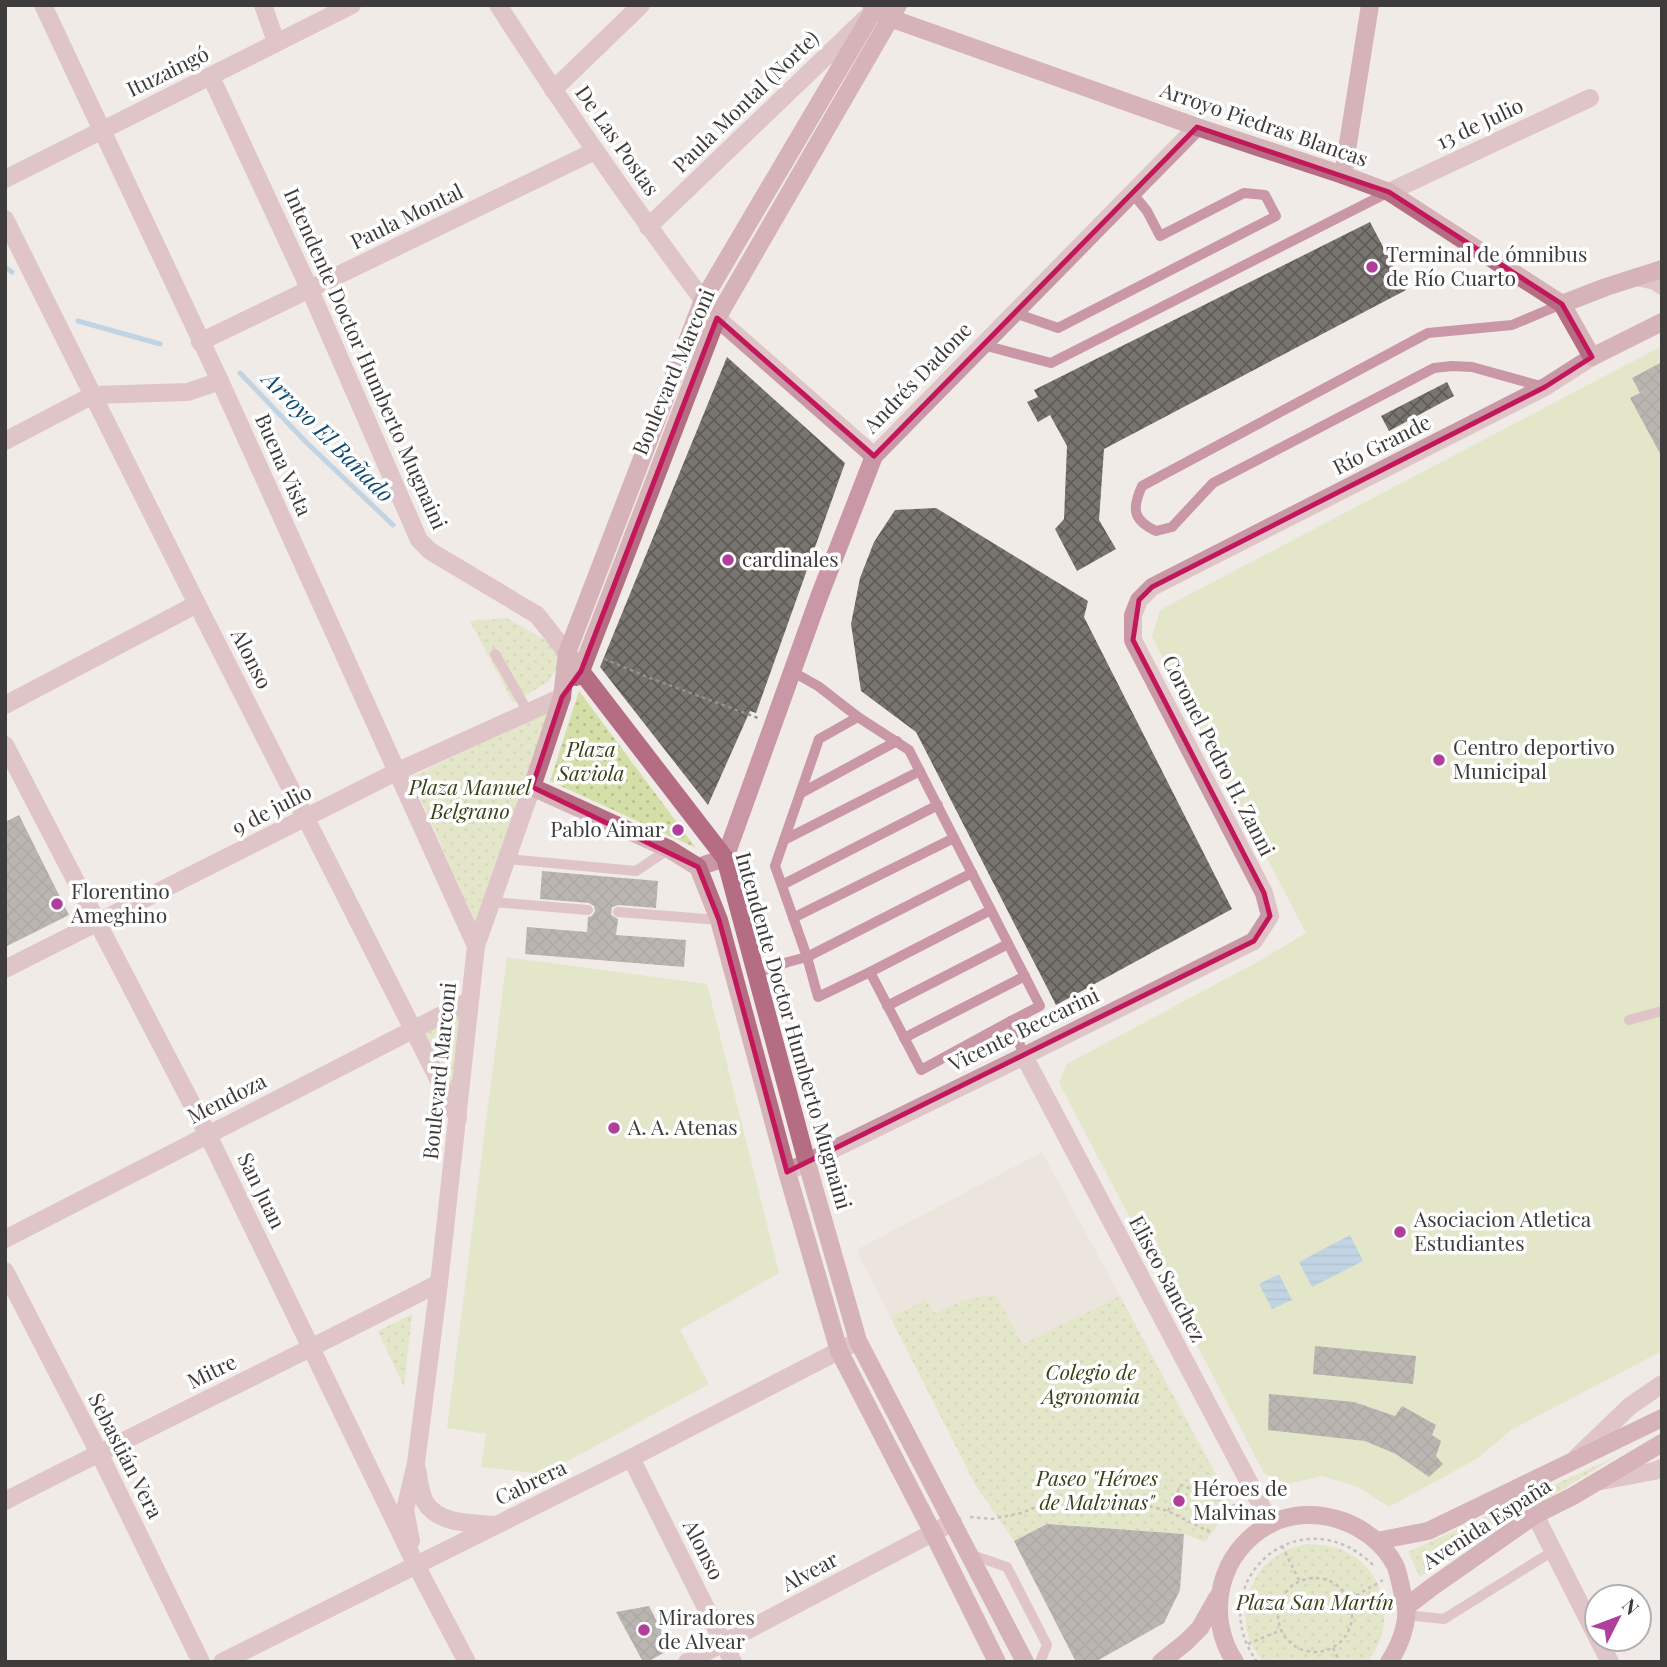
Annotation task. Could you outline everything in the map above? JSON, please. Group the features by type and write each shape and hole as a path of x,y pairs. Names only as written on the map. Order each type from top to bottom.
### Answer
{"main road":[{"path":"1343,175 1370,5"},
{"name":"Arroyo Piedras Blancas","path":"882,9 1197,127 1389,192 1562,304 1592,356"},
{"name":"Boulevard Marconi","path":"532,788 562,697 567,653 703,300 882,9"},
{"name":"Boulevard Marconi","path":"562,697 581,671 717,318 882,9"},
{"path":"1562,304 1662,268"},
{"name":"Río Grande","path":"1592,356 1662,322"},
{"name":"Intendente Doctor Humberto Mugnaini","path":"567,653 725,858 858,1341 1025,1662"},
{"path":"532,788 668,849 698,867"},
{"name":"Intendente Doctor Humberto Mugnaini","path":"698,867 719,920 839,1351 997,1662"},
{"name":"Avenida España","path":"1377,1541 1428,1531 1662,1418"},
{"name":"Avenida España","path":"1406,1611 1432,1587 1535,1515 1573,1496 1662,1443"},
{"path":"1161,1662 1200,1628 1219,1595 1228,1566 1246,1541 1271,1524 1298,1516 1327,1516 1354,1525 1377,1541 1395,1566 1406,1611 1405,1624 1396,1652 1389,1662"},
{"path":"1219,1595 1219,1622 1227,1649 1235,1662"}],"street":[{"name":"Buena Vista","path":"43,5 220,381 476,946"},
{"path":"263,5 276,43"},
{"name":"Ituzaingó","path":"5,179 352,5"},
{"name":"De Las Postas","path":"498,5 595,151 703,300"},
{"path":"553,90 641,5"},
{"name":"Paula Montal (Norte)","path":"648,227 882,9"},
{"name":"Intendente Doctor Humberto Mugnaini","path":"211,77 310,290 419,540 430,551 537,615 567,653"},
{"name":"13 de Julio","path":"1389,192 1590,98"},
{"name":"Andrés Dadone","path":"725,858 819,597 874,456 1197,127"},
{"name":"Paula Montal","path":"200,341 595,151"},
{"name":"Alonso","path":"5,219 458,1118"},
{"path":"1637,277 1655,281 1662,286"},
{"path":"717,318 874,456"},
{"name":"Río Grande","path":"1133,615 1139,600 1153,587 1545,387 1592,356"},
{"path":"5,441 93,395 188,391 220,381"},
{"path":"5,705 197,604"},
{"name":"Coronel Pedro H. Zanni","path":"1133,615 1132,640 1265,893 1270,916"},
{"name":"9 de julio","path":"5,969 396,772 562,697"},
{"name":"San Juan","path":"5,745 208,1135 416,1565 467,1662"},
{"name":"Boulevard Marconi","path":"416,1565 405,1510 416,1463 439,1283 476,946 532,788"},
{"path":"698,867 725,858"},
{"name":"Vicente Beccarini","path":"787,1171 1254,941 1270,916"},
{"name":"Mendoza","path":"5,1239 470,1001"},
{"name":"Eliseo Sanchez","path":"1024,1056 1271,1524"},
{"name":"Sebastián Vera","path":"5,1271 99,1453 201,1662"},
{"name":"Mitre","path":"5,1501 439,1283"},
{"name":"Cabrera","path":"222,1662 631,1458 858,1341"},
{"name":"Avenida España","path":"1573,1461 1630,1406 1662,1384"},
{"name":"Alonso","path":"631,1458 733,1662"},
{"name":"Boulevard Marconi","path":"416,1463 424,1501 436,1514 454,1521 496,1525"},
{"name":"Avenida España","path":"1594,1482 1662,1468"},
{"path":"1535,1515 1583,1609"},
{"name":"Alvear","path":"687,1662 953,1522"}],"lane":[{"path":"983,345 1051,363 1389,192"},
{"path":"1015,313 1058,328 1276,216 1265,195 1244,193 1160,236 1147,211 1133,194"},
{"path":"1545,387 1472,367 1434,368 1213,483 1172,527 1156,531 1144,526 1138,517 1134,502 1142,486 1428,333 1512,325 1562,304"},
{"path":"495,654 528,712"},
{"path":"793,673 818,686 858,717 909,750 1040,1006 920,1070 870,972"},
{"path":"858,717 820,739 775,866 818,997 991,910"},
{"path":"800,793 897,741"},
{"path":"784,841 920,771"},
{"path":"782,886 937,805"},
{"path":"793,918 954,838"},
{"path":"508,859 636,871 668,849"},
{"path":"756,973 807,957 972,873"},
{"path":"492,902 588,910"},
{"path":"618,912 719,920"},
{"path":"887,1006 1008,944"},
{"path":"904,1038 1025,976"},
{"path":"1629,1020 1662,1011"},
{"path":"1011,1021 1024,1056"},
{"path":"1406,1611 1444,1619 1553,1550"},
{"path":"970,1554 1007,1567 1047,1645 1040,1662"}],"path":[{"path":"588,653 774,724"},
{"path":"1168,1511 1181,1485 1232,1506"},
{"path":"953,1522 967,1517 992,1519 1021,1513 1043,1504 1145,1505 1168,1511 1210,1532"},
{"path":"1258,1662 1247,1645 1240,1610 1247,1583 1262,1560 1282,1546 1298,1541 1326,1539 1352,1548 1374,1566"},
{"path":"1282,1546 1299,1580"},
{"path":"1349,1600 1383,1580 1378,1573"},
{"path":"1308,1577 1328,1579 1343,1590 1349,1600 1352,1608 1350,1628 1346,1636 1333,1648 1321,1652 1302,1650 1286,1639 1280,1630 1277,1611 1279,1602 1290,1586 1299,1580 1308,1577"},
{"path":"1247,1645 1280,1630"},
{"path":"1333,1648 1340,1662"}],"highlighted area":[{"path":"1197,127 1389,192 1562,304 1592,357 1545,387 1152,587 1139,600 1133,640 1264,893 1270,916 1254,941 787,1172 719,920 698,867 532,787 562,697 581,671 717,318 874,456"}],"shaded area":[{"path":"1042,1152 1219,1479 976,1486 856,1250"}],"green space":[{"path":"1662,346 1662,1351 1511,1430 1478,1458 1389,1507 1358,1487 1322,1476 1287,1484 1264,1473 1059,1083 1067,1064 1306,933 1152,637 1160,610"},
{"path":"507,618 567,653 548,682 513,703 470,621"},
{"name":"Plaza Saviola","path":"579,691 696,848 550,781"},
{"name":"Plaza Manuel Belgrano","path":"549,710 475,922 411,777"},
{"name":"A. A. Atenas","path":"507,957 707,984 779,1273 680,1330 709,1384 544,1474 481,1467 486,1434 447,1428"},
{"path":"463,1011 453,1101 421,1033"},
{"name":"Colegio de Agronomia","path":"996,1295 1023,1344 1120,1296 1232,1506 1205,1542 1184,1534 1047,1524 1014,1541 976,1486 891,1318 925,1300 935,1313 964,1300"},
{"path":"412,1315 404,1387 378,1331"},
{"path":"1617,1456 1420,1577 1408,1552"},
{"name":"Plaza San Martín","path":"1308,1544 1330,1546 1350,1554 1363,1564 1380,1589 1384,1604 1382,1635 1367,1662 1263,1662 1252,1646 1245,1616 1250,1589 1256,1577 1275,1557 1289,1549"}],"water":[{"path":"1350,1235 1363,1261 1312,1287 1299,1262"},
{"path":"1279,1274 1292,1300 1272,1309 1259,1284"}],"building":[{"path":"1370,222 1406,290 1104,449 1099,520 1116,549 1077,571 1055,529 1064,519 1067,446 1050,415 1038,422 1027,402 1038,397 1034,390"},
{"name":"cardinales","path":"727,357 845,463 756,713 750,711 708,805 600,667"},
{"path":"1662,362 1662,457 1630,398 1640,393 1632,378"},
{"path":"1447,382 1454,396 1389,431 1381,416"},
{"path":"936,508 1088,601 1084,617 1232,909 1056,1005 916,732 861,691 851,624 860,578 874,542 895,510"},
{"path":"19,815 69,915 5,947 5,822"},
{"path":"542,871 658,881 656,908 619,905 612,907 611,915 618,919 616,935 686,940 684,967 525,954 527,927 587,932 588,917 595,911 594,906 589,903 540,899"},
{"path":"1315,1346 1416,1356 1413,1384 1313,1374"},
{"path":"1269,1394 1354,1402 1395,1416 1402,1406 1436,1425 1432,1435 1441,1441 1436,1456 1443,1464 1429,1477 1396,1454 1365,1441 1268,1430"},
{"path":"1047,1524 1184,1534 1180,1590 1164,1623 1095,1662 1076,1662 1014,1541"},
{"name":"Miradores de Alvear","path":"649,1606 671,1649 643,1662 616,1612"}],"waterway":[{"name":"Arroyo El Bañado","path":"5,267 12,272"},
{"name":"Arroyo El Bañado","path":"78,321 160,344"},
{"name":"Arroyo El Bañado","path":"240,373 306,442 393,525"}],"place":[{"name":"Terminal de ómnibus de Río Cuarto","path":"1372,267"},
{"name":"cardinales","path":"728,560"},
{"name":"Centro deportivo Municipal","path":"1439,760"},
{"name":"Pablo Aimar","path":"678,830"},
{"name":"Florentino Ameghino","path":"57,904"},
{"name":"A. A. Atenas","path":"614,1128"},
{"name":"Asociacion Atletica Estudiantes","path":"1400,1232"},
{"name":"Héroes de Malvinas","path":"1179,1501"},
{"name":"Miradores de Alvear","path":"644,1630"}],"park label":[{"name":"Paseo \"Héroes de Malvinas\"","path":"1097,1491"}]}
